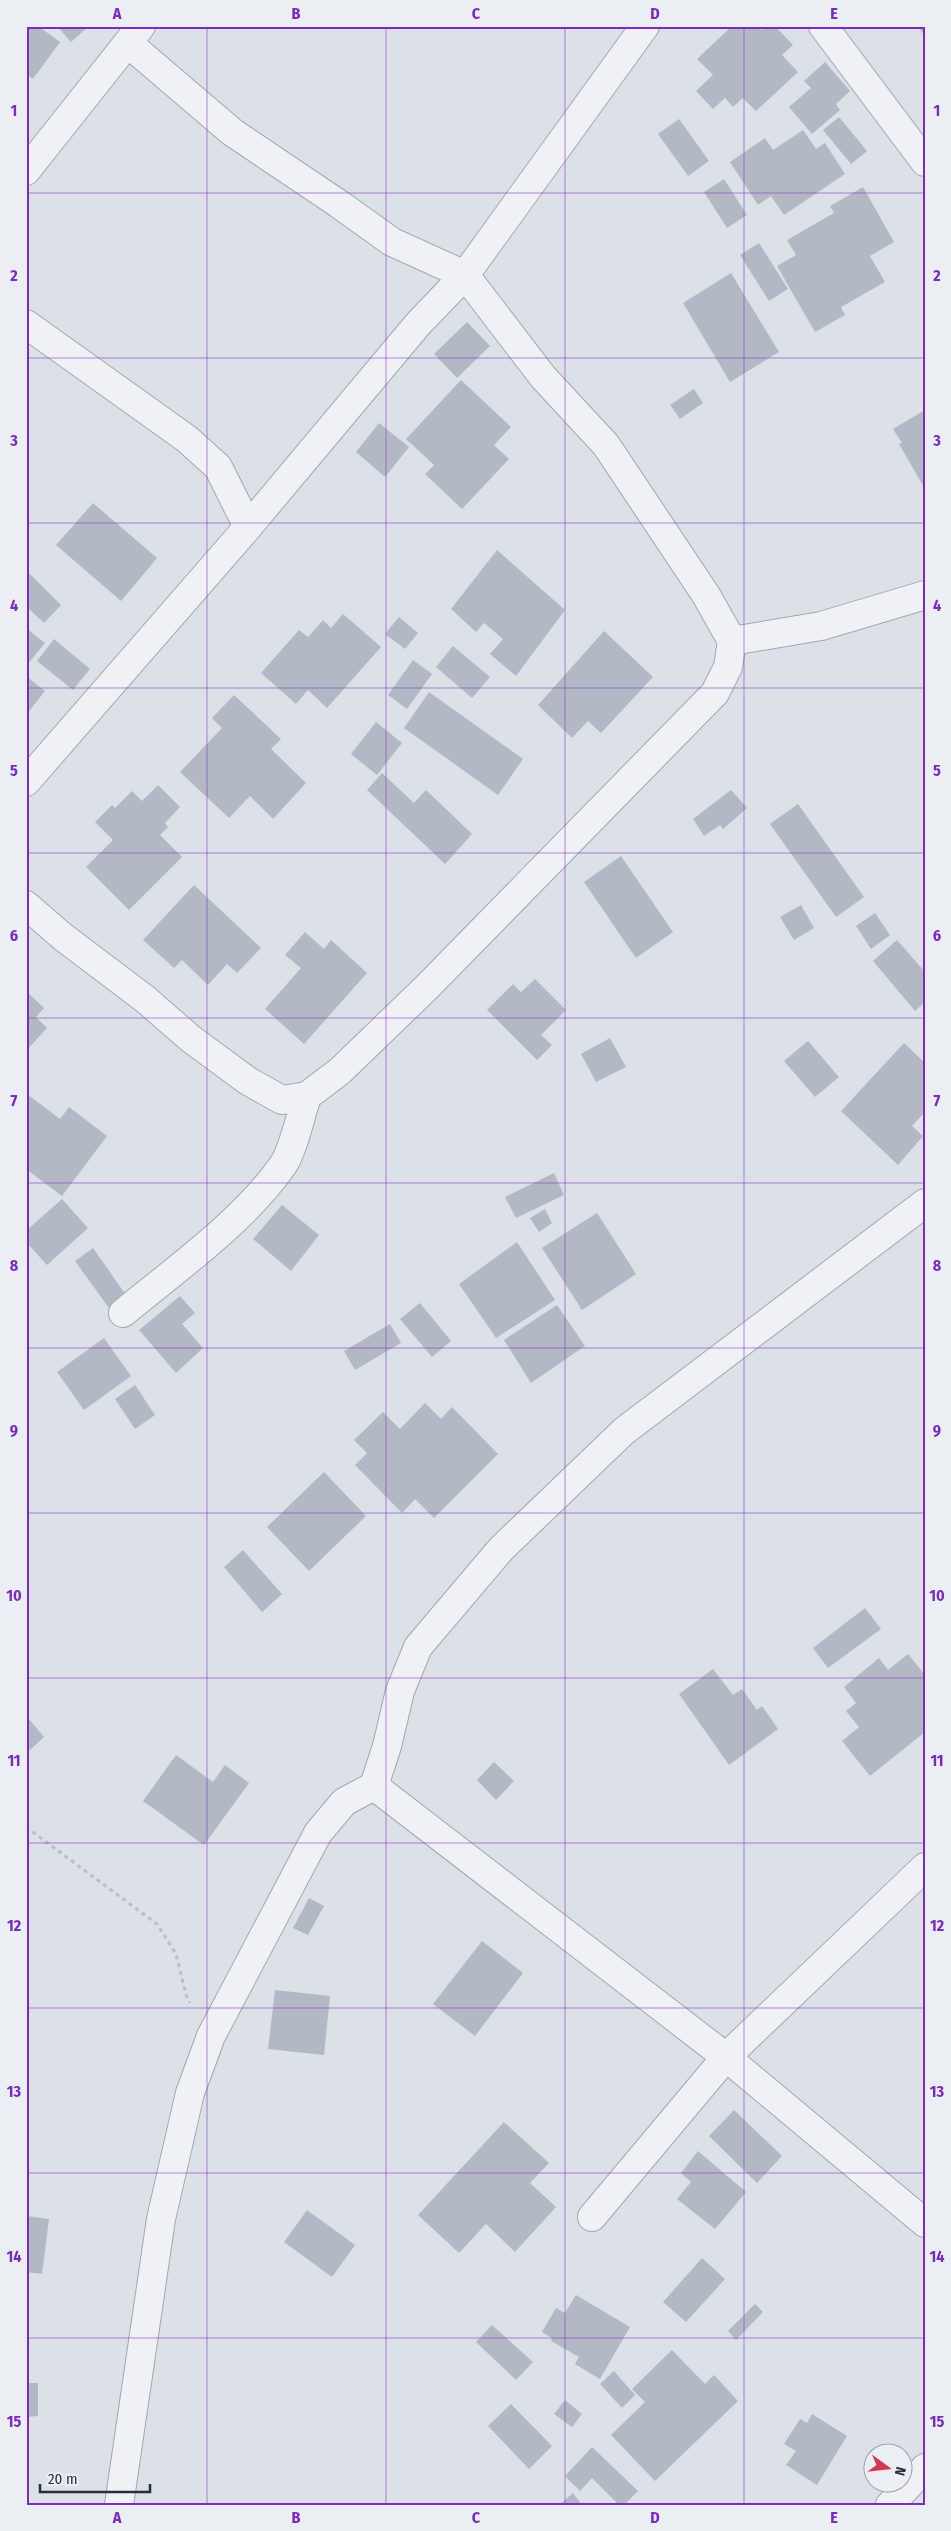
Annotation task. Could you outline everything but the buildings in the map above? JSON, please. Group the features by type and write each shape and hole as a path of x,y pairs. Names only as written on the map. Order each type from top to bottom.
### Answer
{"street":[{"path":"26,782 248,527 418,324 465,275 645,26"},
{"path":"823,26 925,162"},
{"path":"26,171 135,35 232,132 392,242 465,275 543,377 606,445 645,507 706,595 732,641 728,667 714,693 427,987 340,1071 307,1096 282,1100 248,1081 191,1040 145,999 63,937 26,905"},
{"path":"26,324 187,439 218,467 248,527"},
{"path":"732,641 822,626 925,595"},
{"path":"123,1313 214,1238 256,1197 284,1164 307,1096"},
{"path":"119,2505 145,2343 161,2219 190,2092 211,2036 318,1833 344,1802 374,1786 387,1746 400,1691 418,1647 501,1550 624,1431 925,1203"},
{"path":"374,1786 726,2058 925,2222"},
{"path":"592,2217 726,2058 925,1867"},
{"path":"890,2505 925,2468"}],"path":[{"path":"26,1827 157,1924 176,1954 186,1995 211,2036"}]}
